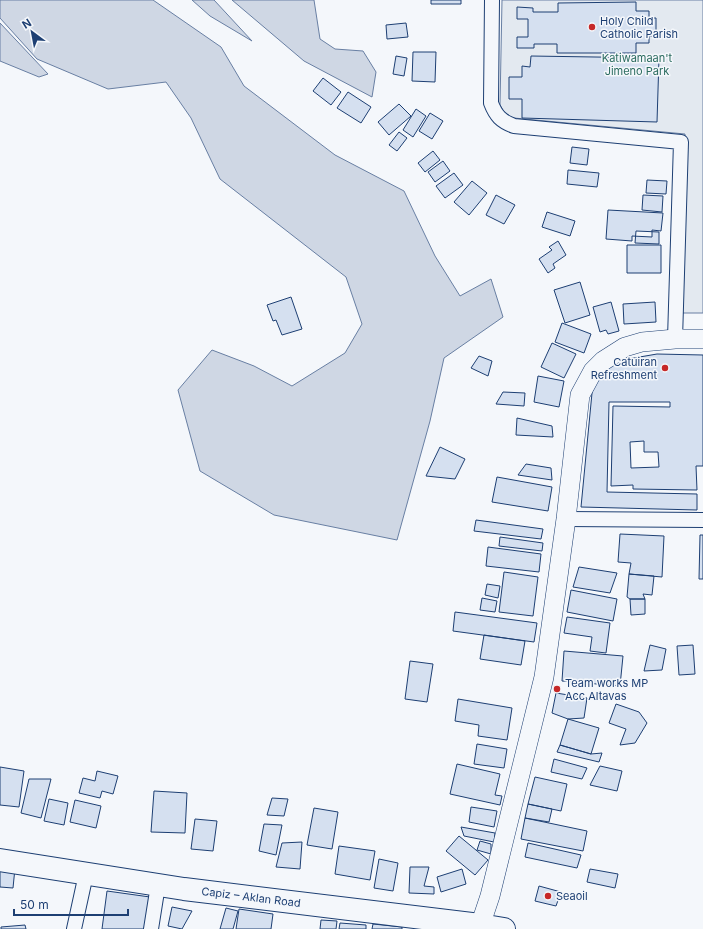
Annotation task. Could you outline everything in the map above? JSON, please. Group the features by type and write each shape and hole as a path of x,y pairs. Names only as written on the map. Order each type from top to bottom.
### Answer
{"main road":[{"path":"480,927 490,896 544,677 566,520 577,410 586,382 602,361 625,347 642,342 675,339 703,339"},
{"name":"Capiz – Aklan Road","path":"0,860 158,885 504,929"}],"street":[{"path":"492,0 491,103 495,113 503,122 514,126 681,142 675,339"},
{"path":"566,520 703,520"},
{"path":"74,929 86,874"},
{"path":"151,929 158,885"}],"green space":[{"name":"Katiwamaan't Jimeno Park","path":"502,0 703,0 703,313 682,313 685,134 514,118 506,115 500,105"}],"shaded area":[{"path":"0,0 153,0 221,47 244,86 335,155 404,191 435,256 460,296 491,279 503,317 444,358 430,421 397,540 274,515 200,471 178,390 212,350 254,366 292,386 345,353 362,324 346,277 220,179 191,118 166,82 108,89 37,59 0,18"},
{"path":"192,0 214,0 252,41 210,16"},
{"path":"232,0 314,0 320,39 335,49 363,51 376,72 372,97 304,61"},
{"path":"0,23 48,74 39,77 0,61"}],"building":[{"path":"431,0 461,0 461,4 431,4"},
{"name":"Holy Child Catholic Parish","path":"636,2 636,11 649,11 649,18 656,18 656,36 649,36 649,43 636,43 636,53 557,53 557,44 534,44 534,48 517,48 517,37 528,37 528,19 517,19 517,7 533,8 533,12 558,12 558,3"},
{"path":"406,23 408,37 387,39 386,25"},
{"path":"413,52 436,52 435,82 412,81"},
{"path":"396,56 407,58 404,76 393,74"},
{"path":"531,56 659,58 657,122 522,118 522,99 509,99 509,77 522,77 522,66 530,67"},
{"path":"323,78 341,92 331,105 313,91"},
{"path":"348,92 371,107 361,123 337,108"},
{"path":"399,104 411,116 389,135 378,122"},
{"path":"416,109 426,116 413,137 403,130"},
{"path":"430,113 443,121 432,139 419,131"},
{"path":"399,132 407,138 397,151 389,145"},
{"path":"572,147 589,149 587,165 570,163"},
{"path":"433,151 440,160 425,172 418,163"},
{"path":"443,161 450,171 435,182 428,172"},
{"path":"568,170 599,173 597,187 567,184"},
{"path":"454,173 463,185 445,198 436,186"},
{"path":"647,180 667,181 666,194 646,193"},
{"path":"472,181 487,193 469,215 454,202"},
{"path":"496,195 515,205 504,224 486,215"},
{"path":"643,195 663,196 662,212 642,210"},
{"path":"608,210 663,213 661,231 652,230 652,237 632,236 632,241 606,239"},
{"path":"547,212 575,221 570,236 542,227"},
{"path":"636,231 659,232 659,244 635,243"},
{"path":"558,241 566,255 553,264 555,268 548,273 539,259 552,250 549,247"},
{"path":"627,245 661,245 661,273 627,273"},
{"path":"580,282 590,315 565,323 554,290"},
{"path":"291,297 302,329 282,335 276,320 273,321 267,305"},
{"path":"611,302 619,331 608,334 606,330 600,332 593,307"},
{"path":"655,302 656,322 624,324 623,304"},
{"path":"562,323 591,334 584,353 555,342"},
{"path":"552,343 576,354 564,378 541,367"},
{"path":"657,354 703,355 703,466 696,466 697,490 633,489 633,485 611,486 613,406 670,407 670,402 609,402 607,492 697,494 697,510 581,507 592,393 596,381 613,364 628,359","holes":["644,441 644,452 658,452 659,467 631,468 630,442"]},
{"path":"479,356 492,361 488,376 471,368"},
{"path":"538,376 564,381 559,407 534,402"},
{"path":"503,392 525,393 524,406 496,404"},
{"path":"517,418 552,426 553,437 516,435"},
{"path":"440,447 465,459 455,479 426,476"},
{"path":"526,464 551,468 552,480 518,475"},
{"path":"497,477 552,487 548,511 492,502"},
{"path":"476,520 543,529 541,539 474,531"},
{"path":"620,534 664,536 662,577 629,574 631,563 618,562"},
{"path":"700,535 703,535 703,579 699,579"},
{"path":"500,537 543,543 542,551 499,546"},
{"path":"488,547 541,554 539,572 486,566"},
{"path":"579,567 617,573 610,593 573,587"},
{"path":"504,572 538,577 533,616 499,612"},
{"path":"629,574 654,576 652,595 643,594 645,599 630,599 627,597"},
{"path":"487,584 500,586 498,598 485,595"},
{"path":"571,590 617,599 613,621 567,612"},
{"path":"482,598 497,601 495,612 480,610"},
{"path":"630,599 645,599 645,614 631,615"},
{"path":"455,612 537,623 534,642 453,631"},
{"path":"567,617 610,623 606,653 590,651 592,637 564,633"},
{"path":"484,635 525,641 521,665 480,659"},
{"path":"650,645 666,649 662,670 644,671"},
{"path":"693,645 695,674 679,675 677,646"},
{"path":"564,651 623,656 620,686 562,681"},
{"path":"410,661 433,664 427,702 405,699"},
{"path":"556,693 587,698 584,718 568,719 552,713"},
{"path":"458,699 512,708 507,740 478,736 479,725 455,721"},
{"path":"616,704 639,712 647,723 635,743 620,745 626,729 609,723"},
{"path":"568,719 599,728 591,754 560,745"},
{"path":"477,744 507,749 504,768 474,764"},
{"path":"560,745 591,754 602,753 599,762 557,752"},
{"path":"554,759 587,768 582,779 551,772"},
{"path":"457,764 500,774 495,795 502,796 500,805 450,794"},
{"path":"600,766 622,771 617,791 590,785"},
{"path":"0,767 24,771 19,807 0,805"},
{"path":"97,771 118,776 113,794 102,791 100,798 79,793 83,778 95,781"},
{"path":"535,777 567,784 561,811 528,804"},
{"path":"29,779 51,779 41,818 21,813"},
{"path":"154,791 187,793 185,833 151,832"},
{"path":"272,798 288,799 284,816 267,815"},
{"path":"49,799 68,803 64,825 44,821"},
{"path":"75,800 101,806 96,828 70,822"},
{"path":"528,804 552,809 549,822 525,818"},
{"path":"471,807 497,811 494,827 469,822"},
{"path":"314,808 338,812 332,849 307,845"},
{"path":"525,818 587,831 583,851 521,839"},
{"path":"195,819 217,821 213,851 191,849"},
{"path":"264,824 282,825 276,855 259,851"},
{"path":"461,827 495,833 494,842 464,836"},
{"path":"459,836 488,860 475,875 446,851"},
{"path":"480,841 491,844 491,854 477,850"},
{"path":"302,842 300,869 276,867 282,843"},
{"path":"528,843 581,855 577,868 525,857"},
{"path":"339,846 375,851 370,880 335,874"},
{"path":"379,859 398,863 393,891 374,888"},
{"path":"0,867 15,868 13,888 0,887"},
{"path":"410,867 429,867 424,886 434,887 434,894 409,893"},
{"path":"462,869 466,884 441,892 437,877"},
{"path":"590,869 618,874 615,888 587,882"},
{"name":"Seaoil","path":"539,886 561,892 556,906 535,901"},
{"path":"107,891 150,897 145,929 102,929"},
{"path":"172,907 192,911 182,929 168,926"},
{"path":"226,908 238,911 233,929 220,929"},
{"path":"239,909 273,914 271,929 236,929"},
{"path":"321,920 337,921 336,929 320,929"},
{"path":"340,923 366,925 366,929 339,929"},
{"path":"373,924 402,927 402,929 372,929"},
{"path":"25,925 26,929 1,929 1,927"}],"place":[{"name":"Holy Child Catholic Parish","path":"592,27"},
{"name":"Catuiran Refreshment","path":"665,368"},
{"name":"Team works MP Acc Altavas","path":"557,689"},
{"name":"Seaoil","path":"548,896"}]}
